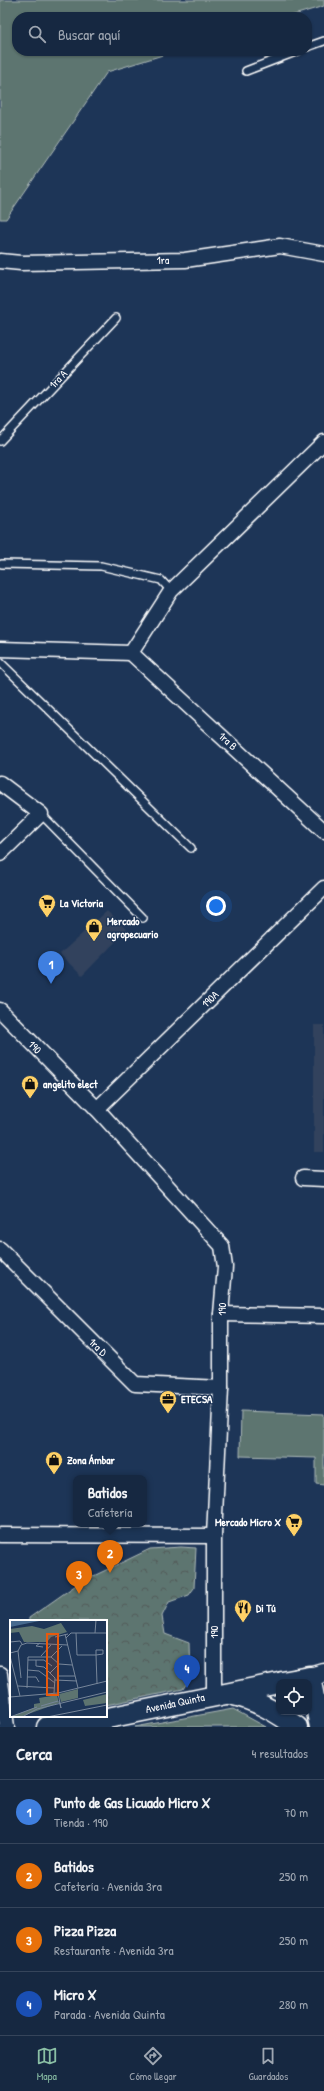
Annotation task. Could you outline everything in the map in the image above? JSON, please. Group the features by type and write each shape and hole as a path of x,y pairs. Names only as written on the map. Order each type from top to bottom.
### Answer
{"main road":[{"name":"Avenida Quinta","path":"296,1679 317,1675"},
{"path":"317,1675 320,1727"},
{"name":"Avenida Quinta","path":"47,1727 94,1721 276,1683"},
{"path":"220,1694 247,1697 283,1716 297,1727"}],"street":[{"name":"1ra","path":"0,261 185,260 280,246 324,254"},
{"path":"0,649 131,653 171,591 324,442"},
{"name":"1ra B","path":"131,653 324,831"},
{"path":"0,783 41,814 0,854"},
{"name":"190A","path":"97,1110 324,888"},
{"name":"190","path":"0,1010 97,1110 222,1246 225,1267 221,1314 221,1388 214,1536 220,1694"},
{"path":"304,1178 324,1179"},
{"name":"1ra D","path":"0,1249 135,1384 221,1388"},
{"path":"221,1314 324,1316"},
{"path":"0,1535 214,1536"},
{"path":"0,1674 7,1727"}],"lane":[{"path":"312,45 324,41"},
{"path":"246,71 285,56"},
{"name":"1ra A","path":"0,441 116,318"},
{"path":"2,564 101,566 161,580 171,591"},
{"path":"0,662 191,848"},
{"path":"41,814 143,918"}],"shaded area":[{"name":"Mercado agropecuario","path":"107,911 127,930 82,976 60,954"},
{"path":"314,1025 324,1025 324,1152 314,1152"}],"green space":[{"path":"0,0 324,0 324,6 304,12 12,12 12,56 160,56 107,72 6,219 0,219"},
{"path":"241,1411 324,1414 324,1485 316,1484 316,1458 240,1456"},
{"path":"181,1547 196,1548 194,1588 189,1595 169,1602 162,1616 165,1634 189,1643 190,1678 183,1689 107,1705 107,1620 29,1620 29,1618 79,1583 150,1549"},
{"path":"233,1709 266,1727 135,1727"}],"place":[{"name":"La Victoria","path":"47,918"},
{"name":"Mercado agropecuario","path":"94,942"},
{"name":"Punto de Gas Licuado Micro X","path":"51,984"},
{"name":"angelito elect","path":"30,1099"},
{"name":"ETECSA","path":"168,1414"},
{"name":"Zona Ámbar","path":"54,1475"},
{"name":"Mercado Micro X","path":"294,1537"},
{"name":"Batidos","path":"110,1573"},
{"name":"Pizza Pizza","path":"79,1594"},
{"name":"Di Tú","path":"243,1623"},
{"name":"Micro X","path":"187,1688"}]}
